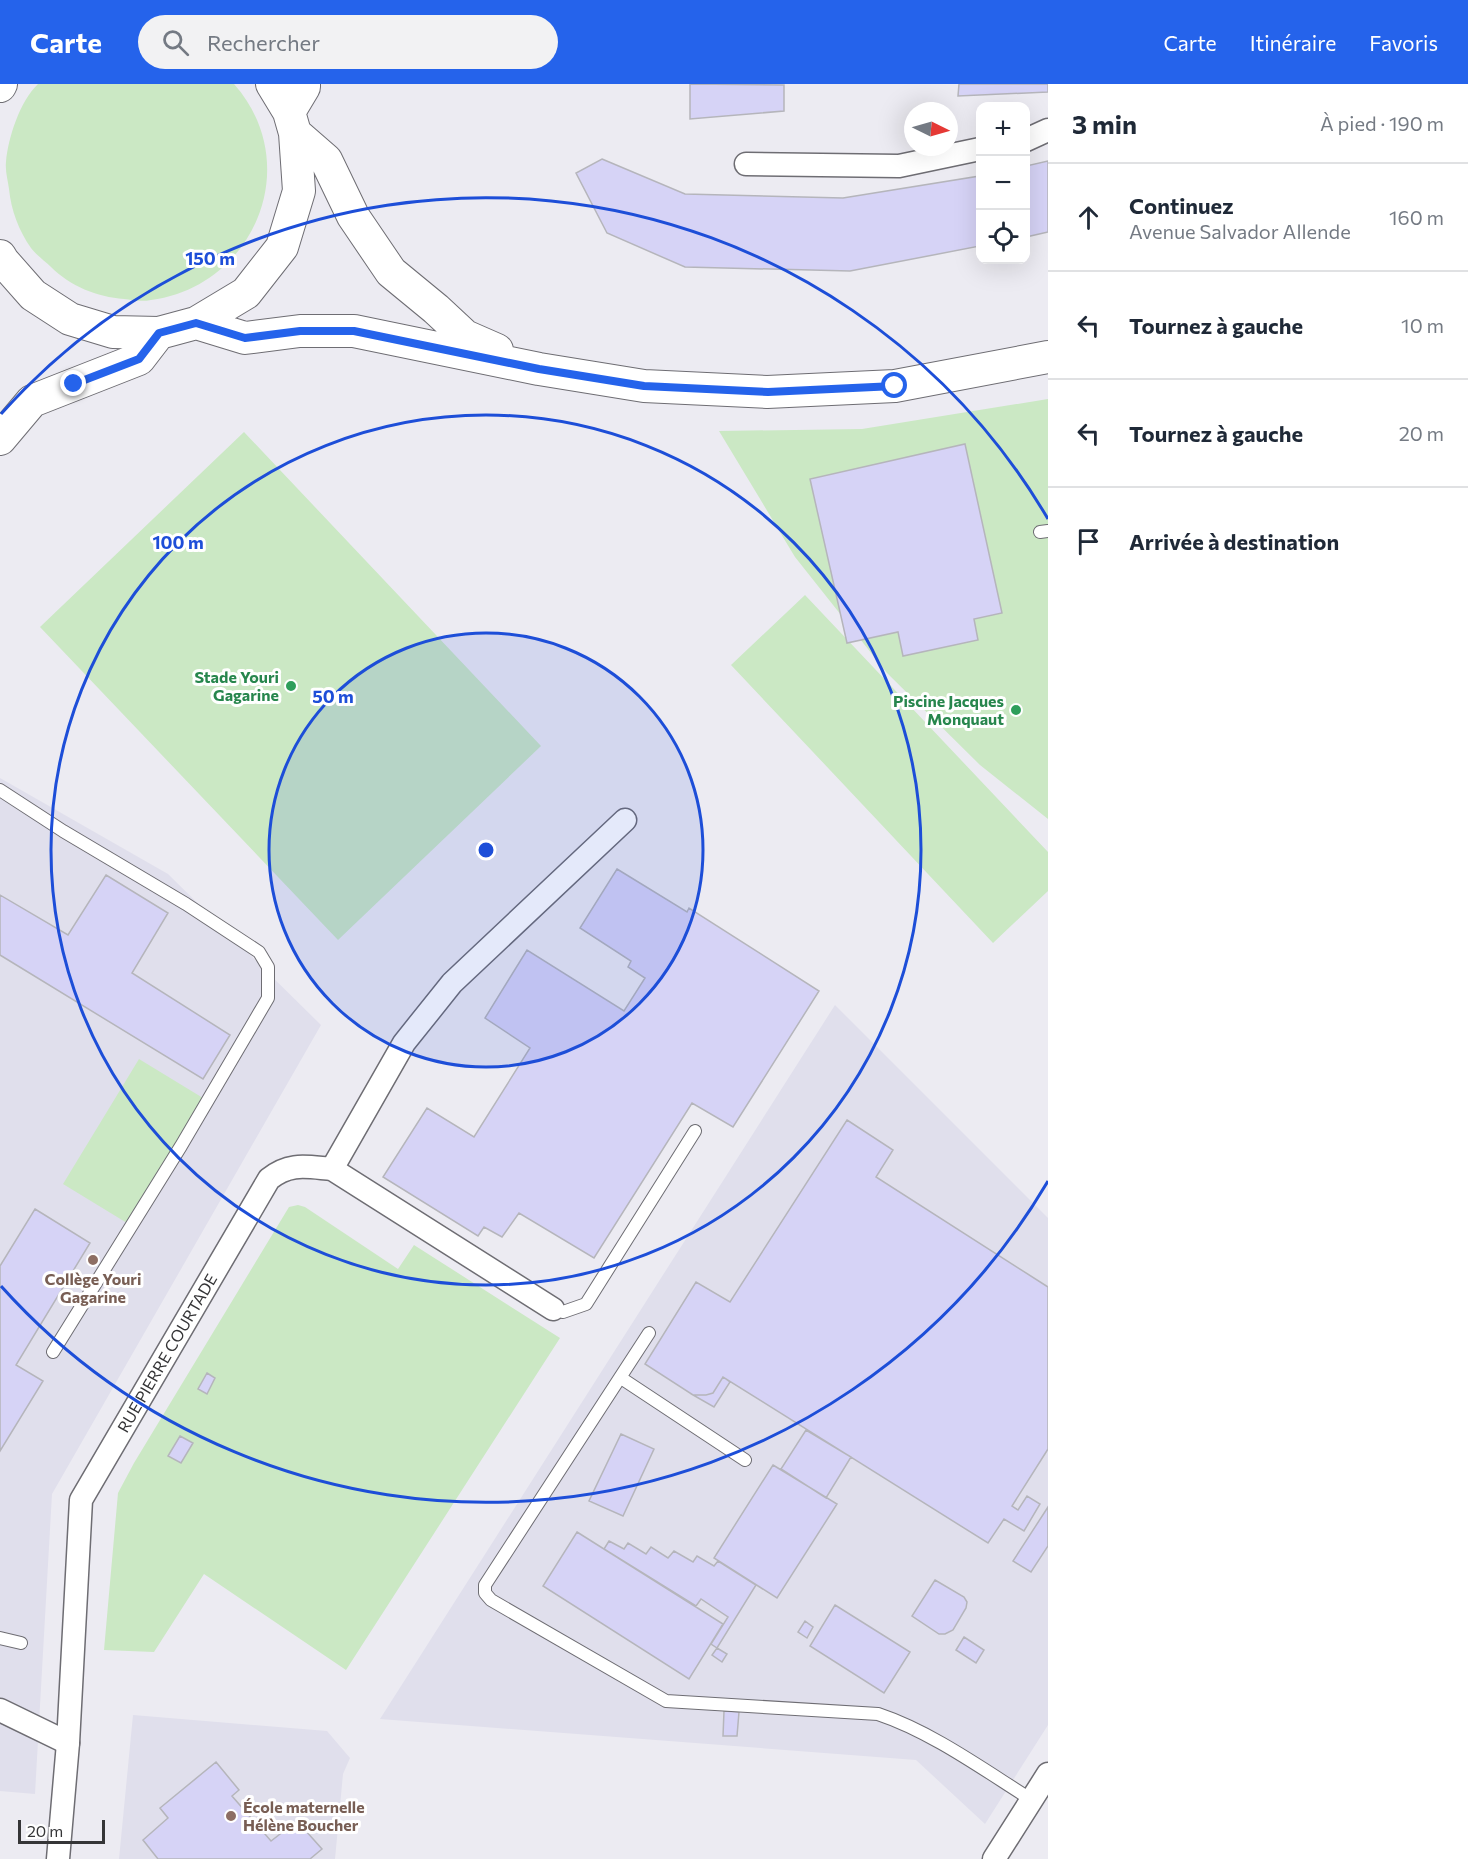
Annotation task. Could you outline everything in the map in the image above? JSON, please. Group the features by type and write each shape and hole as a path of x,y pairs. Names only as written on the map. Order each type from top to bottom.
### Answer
{"street":[{"path":"272,84 292,122 326,160 353,216 391,272 465,336 539,369"},
{"path":"0,256 33,295 70,319 113,332 159,333 196,323 246,293 282,247 299,191 292,122 304,84"},
{"path":"1030,138 1048,130"},
{"path":"746,164 899,166 976,150"},
{"path":"196,323 245,338 300,331 354,331 539,369 644,386 768,392 895,386 1048,357"},
{"path":"0,439 32,400 139,359 159,333"},
{"path":"332,1169 404,1043 452,983 625,820"},
{"name":"RUE PIERRE COURTADE","path":"58,1859 68,1743 81,1500 269,1179 280,1170 300,1166 332,1169 553,1309"},
{"path":"0,1710 68,1743"},
{"path":"994,1859 1048,1774"}],"lane":[{"path":"0,790 63,831 186,904 259,952 268,967 268,999 181,1146 53,1352"},
{"path":"553,1309 563,1312 586,1304 695,1131"},
{"path":"649,1334 485,1585 485,1593 491,1600 666,1701 878,1714 901,1722 1032,1800"},
{"path":"621,1378 745,1460"},
{"path":"0,1638 21,1643"}],"shaded area":[{"name":"Collège Youri Gagarine","path":"0,778 168,874 321,1025 52,1494 35,1794 0,1791"},
{"path":"835,1005 1048,1218 1048,1725 985,1824 916,1760 380,1719"},
{"name":"École maternelle Hélène Boucher","path":"133,1715 327,1731 350,1758 343,1774 335,1859 119,1859"}],"green space":[{"path":"38,84 234,84 255,116 266,150 266,184 258,217 242,247 218,272 187,290 148,301 114,298 94,293 58,274 33,251 23,235 16,220 6,172 7,152 16,120 26,100"},
{"path":"1048,399 1048,819 980,765 887,673 795,557 719,431 862,429"},
{"name":"Stade Youri Gagarine","path":"244,432 541,746 338,940 40,627"},
{"path":"805,595 1048,852 1048,891 993,943 731,665"},
{"path":"139,1059 203,1098 127,1223 63,1184"},
{"path":"298,1205 305,1207 398,1269 414,1245 560,1338 346,1670 204,1574 154,1652 104,1650 118,1493 289,1207"}],"building":[{"path":"690,84 784,85 784,111 690,119"},
{"path":"959,84 1048,84 1048,92 958,96"},
{"path":"602,159 685,194 843,198 976,177 976,247 850,271 685,267 607,233 576,173"},
{"path":"1048,161 1048,232 1030,236 1030,210 1030,165"},
{"path":"965,444 1002,613 974,619 978,640 903,656 898,632 847,643 810,479"},
{"path":"617,869 687,912 689,908 819,991 733,1127 692,1103 594,1258 519,1213 502,1237 484,1227 478,1236 383,1177 427,1108 474,1137 530,1048 485,1018 527,950 624,1011 645,978 628,967 631,961 580,928"},
{"path":"106,875 168,913 132,973 230,1035 203,1079 0,955 0,895 68,935"},
{"path":"847,1120 893,1150 876,1177 1048,1287 1048,1449 1012,1506 1018,1510 1027,1496 1040,1504 1024,1531 1004,1519 988,1543 723,1377 713,1393 693,1395 645,1364 696,1282 730,1302"},
{"path":"35,1209 90,1243 16,1365 43,1381 0,1451 0,1266"},
{"path":"207,1373 215,1378 207,1394 198,1389"},
{"path":"723,1377 730,1382 714,1407 693,1395 713,1393"},
{"path":"806,1430 851,1457 826,1498 781,1469"},
{"path":"621,1434 654,1449 623,1516 589,1501"},
{"path":"180,1436 193,1443 181,1463 168,1456"},
{"path":"773,1465 837,1504 777,1598 714,1558"},
{"path":"1048,1507 1048,1546 1031,1572 1013,1561"},
{"path":"577,1532 723,1624 689,1679 543,1586"},
{"path":"609,1541 624,1549 628,1543 646,1554 651,1547 668,1558 674,1551 693,1562 697,1556 714,1566 718,1561 756,1585 717,1648 711,1644 728,1617 701,1599 696,1606 604,1549"},
{"path":"935,1580 964,1597 967,1602 953,1630 945,1634 939,1634 912,1616"},
{"path":"835,1605 910,1652 884,1693 810,1646"},
{"path":"805,1621 813,1627 807,1638 798,1632"},
{"path":"964,1637 984,1650 976,1663 956,1650"},
{"path":"717,1648 727,1654 722,1662 712,1655"},
{"path":"724,1711 739,1712 737,1736 723,1736"},
{"path":"216,1762 239,1790 232,1796 271,1841 297,1821 322,1849 310,1859 158,1859 143,1840 168,1818 160,1808"}],"place":[{"name":"Stade Youri Gagarine","path":"291,686"},
{"name":"Piscine Jacques Monquaut","path":"1016,710"},
{"name":"Collège Youri Gagarine","path":"93,1260"},
{"name":"École maternelle Hélène Boucher","path":"231,1816"}],"route":[{"path":"74,384 139,359 159,333 196,323 245,338 300,331 354,331 539,369 644,386 768,392 895,386"}]}
